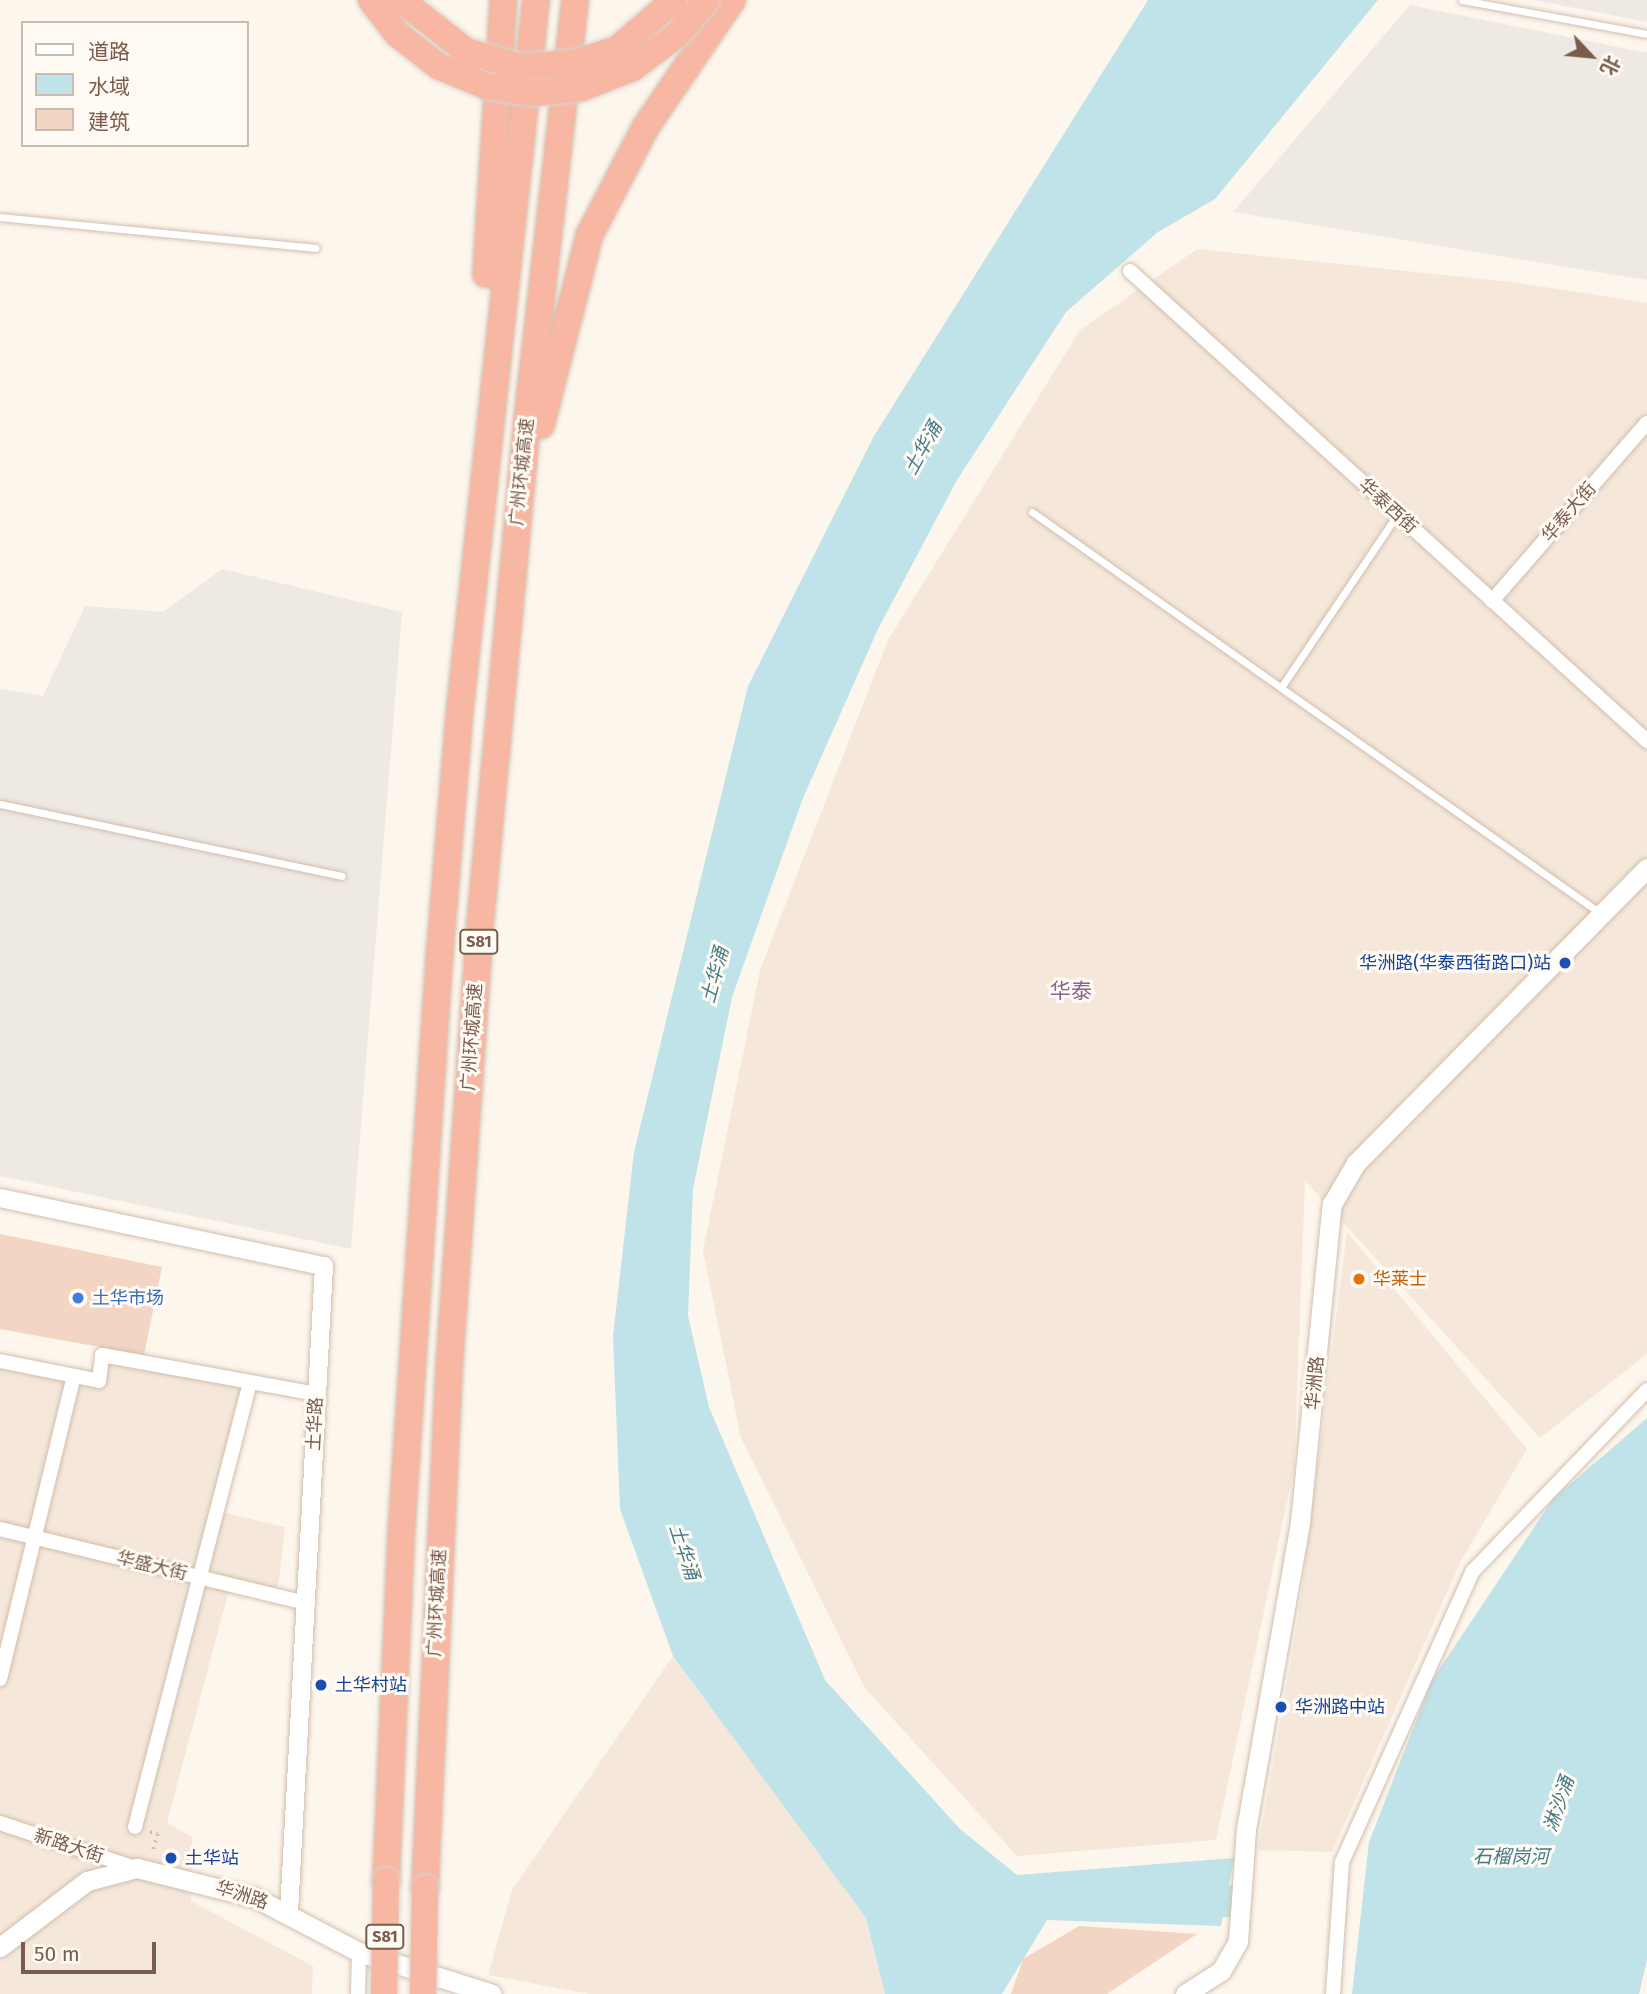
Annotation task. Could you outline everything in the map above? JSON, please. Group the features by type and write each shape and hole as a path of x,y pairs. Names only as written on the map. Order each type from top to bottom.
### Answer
{"highway":[{"path":"371,0 397,34 438,66 486,86 534,93 582,88 633,68 678,34 706,0"},
{"path":"401,0 466,51 520,67 574,63 617,49 674,0"},
{"path":"458,718 503,0"},
{"name":"S81","path":"384,1994 386,1881 401,1537 458,718 536,0"},
{"name":"广州环城高速","path":"423,1994 425,1888 449,1370 499,707 575,0"},
{"path":"499,707 539,435 589,236 645,128 732,0"}],"main road":[{"name":"华洲路","path":"1185,1994 1221,1971 1238,1941 1246,1829 1300,1522 1332,1204 1356,1163 1647,868"},
{"name":"华洲路","path":"0,1947 87,1881 142,1869 256,1898 359,1952 492,1994"}],"street":[{"name":"华泰西街","path":"1130,271 1647,741"},
{"name":"华泰大街","path":"1492,601 1647,423"},
{"name":"土华路","path":"0,1198 324,1266 289,1913"},
{"path":"0,1361 99,1381 103,1355 317,1394"},
{"path":"0,1679 74,1376"},
{"path":"135,1827 250,1382"},
{"path":"1333,1994 1342,1862 1473,1571 1647,1391"},
{"name":"华盛大街","path":"0,1529 305,1603"},
{"name":"新路大街","path":"0,1823 142,1869"},
{"path":"358,1994 359,1952"}],"lane":[{"path":"1462,0 1647,34"},
{"path":"0,217 315,248"},
{"path":"1032,512 1282,686 1601,914"},
{"path":"1282,686 1397,515"},
{"path":"0,804 342,876"}],"path":[{"path":"135,1827 158,1834 142,1869"}],"shaded area":[{"path":"1533,0 1647,0 1647,22"},
{"path":"1410,5 1647,53 1647,280 1233,212"},
{"path":"1197,249 1520,283 1647,303 1647,1354 1540,1438 1305,1181 1294,1468 1216,1840 1017,1856 865,1688 741,1438 703,1251 760,970 888,640 1080,330"},
{"path":"222,569 402,612 351,1249 0,1176 0,689 43,696 85,606 163,612"},
{"path":"1347,1232 1527,1449 1461,1561 1332,1852 1258,1850 1298,1618"},
{"path":"102,1355 250,1382 217,1511 285,1527 277,1597 230,1586 167,1823 192,1837 191,1901 313,1966 312,1994 0,1994 0,1361 98,1381"},
{"path":"673,1656 866,1918 885,1994 589,1994 488,1975 512,1890"}],"water":[{"name":"土华涌","path":"1148,0 1378,0 1215,199 1158,232 1066,312 957,480 878,629 803,798 732,997 693,1189 688,1316 709,1407 825,1680 960,1829 1017,1875 1234,1858 1221,1926 1047,1920 1002,1994 885,1994 866,1918 673,1656 620,1509 613,1336 634,1152 748,686 874,436"},
{"name":"石榴岗河","path":"1647,1418 1647,1960 1639,1994 1352,1994 1369,1842 1432,1680 1553,1499"}],"building":[{"name":"土华市场","path":"0,1234 162,1267 144,1355 0,1329"},
{"path":"1079,1926 1197,1934 1107,1994 1011,1994 1023,1959"}],"waterway":[{"path":"1183,1901 1231,1901"}],"place":[{"name":"华洲路(华泰西街路口)站","path":"1565,963"},
{"name":"华莱士","path":"1359,1279"},
{"name":"土华市场","path":"78,1298"},
{"name":"土华村站","path":"321,1685"},
{"name":"华洲路中站","path":"1281,1707"},
{"name":"土华站","path":"171,1858"}],"district":[{"name":"华泰","path":"1071,991"}],"water label":[{"name":"淋沙涌","path":"1559,1804"}]}
